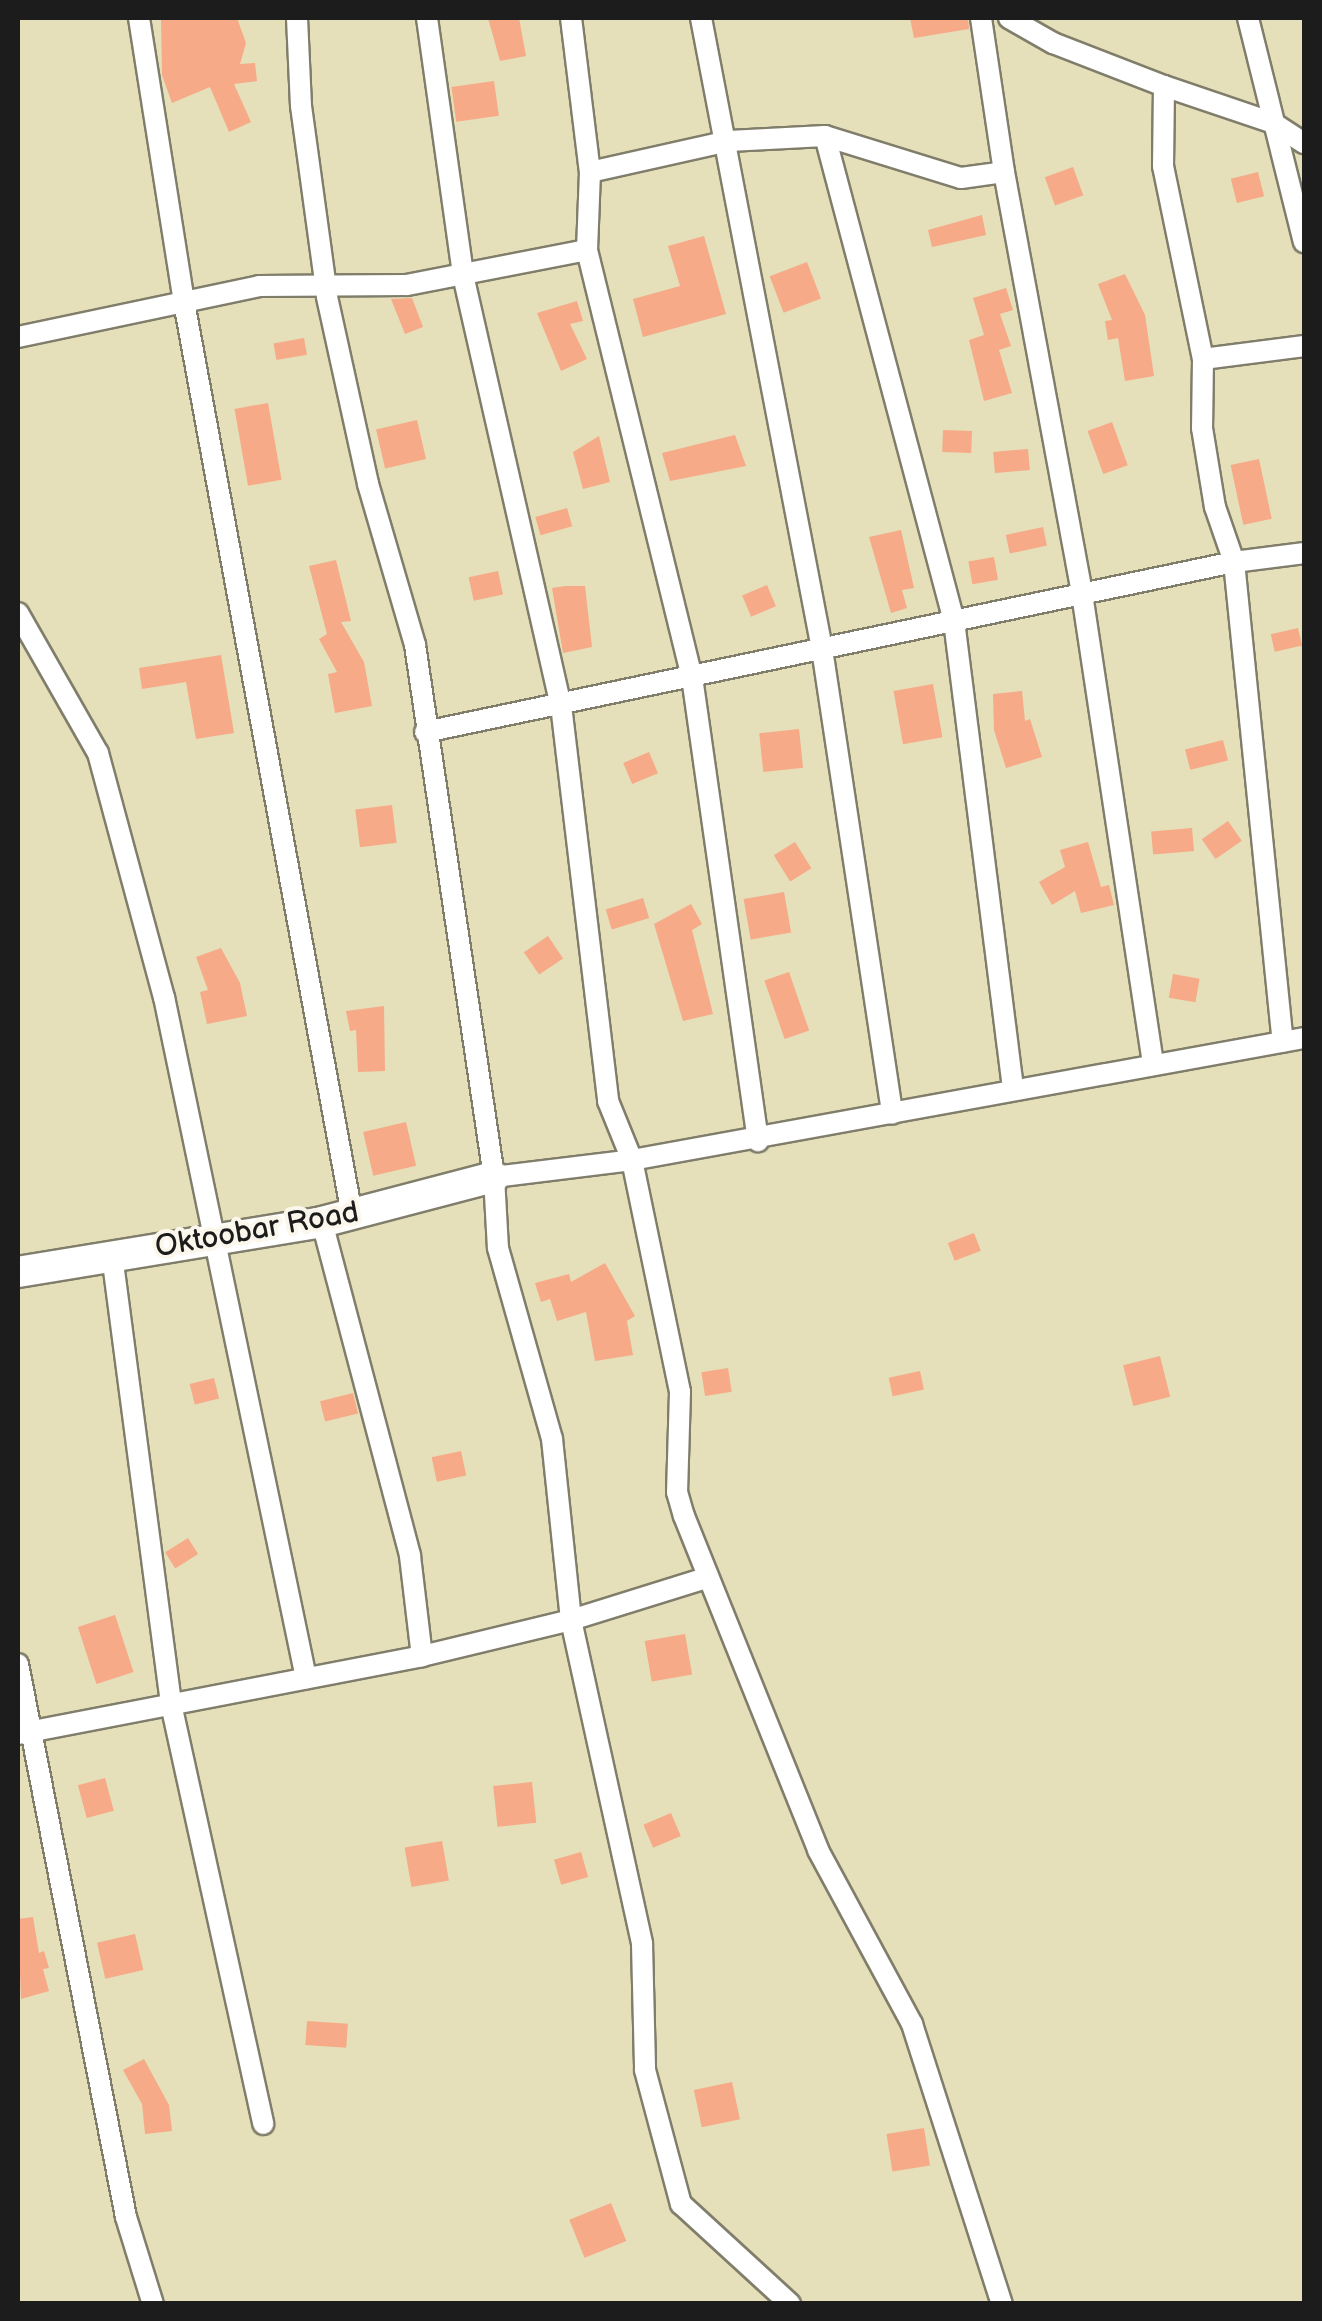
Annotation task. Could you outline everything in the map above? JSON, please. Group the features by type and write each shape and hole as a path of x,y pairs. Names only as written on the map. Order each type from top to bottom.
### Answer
{"street":[{"path":"139,18 337,1218 410,1556 422,1656"},
{"path":"297,18 301,106 325,285 368,484 415,645 425,732 444,818 494,1177 498,1248 552,1438 572,1620 642,1944 645,2070 681,2204 790,2304"},
{"path":"427,18 462,276 562,705 608,1101 632,1160 680,1392 677,1492 706,1578 818,1850 912,2024 1002,2304"},
{"path":"571,18 590,172 588,250 692,677 758,1141"},
{"path":"701,18 729,141 822,649 892,1114"},
{"path":"980,18 1004,172 1082,594 1152,1065"},
{"path":"1009,18 1053,43 1274,123 1304,143"},
{"path":"1248,18 1304,242"},
{"path":"494,1177 758,1141 1012,1089 1294,1040 1234,562 1215,507 1202,428 1203,358 1163,166 1164,86"},
{"path":"590,172 729,141 825,136 940,176 1004,172"},
{"path":"825,136 954,622 1012,1089"},
{"path":"18,337 259,286 407,284 588,250"},
{"path":"1203,358 1304,346"},
{"path":"425,732 1234,562 1304,553"},
{"path":"18,613 98,753 164,998 210,1238 306,1678"},
{"name":"Oktoobar Road","path":"18,1272 337,1218 494,1177"},
{"path":"112,1255 172,1704 263,2124"},
{"path":"25,1733 422,1656 572,1620 706,1578"},
{"path":"18,1664 25,1733 126,2217 153,2304"}],"building":[{"path":"237,18 246,43 240,64 255,63 257,81 234,84 251,122 229,132 210,87 172,103 162,75 161,19"},
{"path":"488,18 519,18 526,56 500,61"},
{"path":"910,18 968,18 969,29 914,38"},
{"path":"494,81 499,116 456,122 451,87"},
{"path":"1073,167 1083,195 1055,205 1045,177"},
{"path":"1258,172 1264,196 1237,203 1231,179"},
{"path":"982,215 986,235 932,247 928,230"},
{"path":"704,236 726,314 643,337 633,299 680,286 668,246"},
{"path":"807,262 821,298 784,313 770,276"},
{"path":"1125,274 1145,315 1154,376 1125,381 1118,338 1108,340 1105,321 1112,320 1098,284"},
{"path":"1006,288 1013,310 1000,314 1011,346 999,350 1012,393 984,401 969,340 984,335 973,298"},
{"path":"412,298 423,327 405,334 391,299"},
{"path":"577,301 583,321 570,324 587,359 561,371 537,313"},
{"path":"304,338 307,355 276,360 273,343"},
{"path":"268,403 282,480 248,486 235,409"},
{"path":"417,420 426,459 385,468 376,429"},
{"path":"1112,422 1128,465 1103,474 1088,431"},
{"path":"943,430 972,431 971,453 942,452"},
{"path":"735,435 746,466 670,481 662,453"},
{"path":"599,436 610,482 583,489 573,452"},
{"path":"1028,449 1030,470 995,473 993,452"},
{"path":"1259,459 1272,519 1243,525 1231,465"},
{"path":"567,508 572,526 541,535 535,517"},
{"path":"1043,527 1047,546 1010,553 1006,535"},
{"path":"901,530 914,588 902,590 907,608 891,613 869,537"},
{"path":"994,557 998,580 972,584 968,562"},
{"path":"336,560 351,621 341,622 364,662 372,706 335,713 328,674 337,672 319,639 327,634 309,566"},
{"path":"498,571 503,594 474,601 469,577"},
{"path":"767,585 776,606 751,617 742,596"},
{"path":"585,586 592,647 563,653 552,588"},
{"path":"1298,628 1302,646 1275,652 1271,634"},
{"path":"221,655 234,733 196,739 186,682 142,689 139,668"},
{"path":"933,684 942,737 903,744 894,691"},
{"path":"1022,691 1025,721 1030,719 1042,757 1006,768 994,730 993,694"},
{"path":"799,729 803,768 763,772 759,733"},
{"path":"1223,740 1228,760 1190,770 1185,749"},
{"path":"649,752 658,773 632,784 623,763"},
{"path":"392,805 397,843 360,847 355,810"},
{"path":"1228,821 1242,841 1216,859 1202,839"},
{"path":"1192,828 1194,851 1153,854 1151,832"},
{"path":"795,842 811,868 790,882 774,855"},
{"path":"1088,842 1101,887 1109,885 1114,905 1081,913 1075,891 1052,905 1039,882 1065,867 1060,850"},
{"path":"784,892 791,932 751,939 744,899"},
{"path":"643,898 649,918 612,929 606,909"},
{"path":"691,904 702,924 692,930 713,1014 683,1021 654,924"},
{"path":"548,936 563,958 539,975 524,952"},
{"path":"221,948 240,983 247,1016 207,1024 200,992 208,990 196,957"},
{"path":"789,972 809,1031 785,1039 764,980"},
{"path":"1173,974 1200,979 1195,1002 1169,998"},
{"path":"384,1006 385,1071 358,1072 356,1030 350,1031 346,1011"},
{"path":"406,1122 416,1166 373,1176 363,1132"},
{"path":"974,1233 981,1251 955,1261 948,1243"},
{"path":"605,1263 635,1316 627,1321 633,1355 595,1361 586,1312 557,1321 550,1299 541,1302 535,1283 569,1274 571,1282"},
{"path":"1160,1356 1170,1397 1133,1406 1123,1365"},
{"path":"728,1368 732,1392 705,1396 701,1372"},
{"path":"920,1371 924,1390 893,1396 889,1378"},
{"path":"214,1378 219,1398 195,1404 190,1384"},
{"path":"353,1393 358,1413 325,1422 320,1401"},
{"path":"461,1451 466,1475 437,1482 432,1457"},
{"path":"188,1538 198,1554 175,1568 165,1552"},
{"path":"115,1615 134,1672 96,1684 78,1627"},
{"path":"685,1634 692,1674 652,1681 645,1641"},
{"path":"105,1778 114,1811 87,1818 78,1785"},
{"path":"532,1782 536,1823 497,1827 493,1786"},
{"path":"671,1813 681,1836 653,1848 643,1825"},
{"path":"442,1841 449,1880 412,1887 405,1848"},
{"path":"581,1852 588,1877 561,1885 554,1860"},
{"path":"33,1917 39,1953 44,1951 49,1968 43,1969 49,1991 21,1999 18,1919"},
{"path":"135,1934 143,1970 105,1979 97,1943"},
{"path":"307,2021 348,2024 346,2048 305,2045"},
{"path":"144,2059 169,2105 172,2131 145,2134 142,2104 123,2070"},
{"path":"732,2082 740,2119 702,2127 694,2090"},
{"path":"924,2128 930,2166 892,2171 886,2134"},
{"path":"611,2203 626,2241 585,2258 569,2220"}]}
